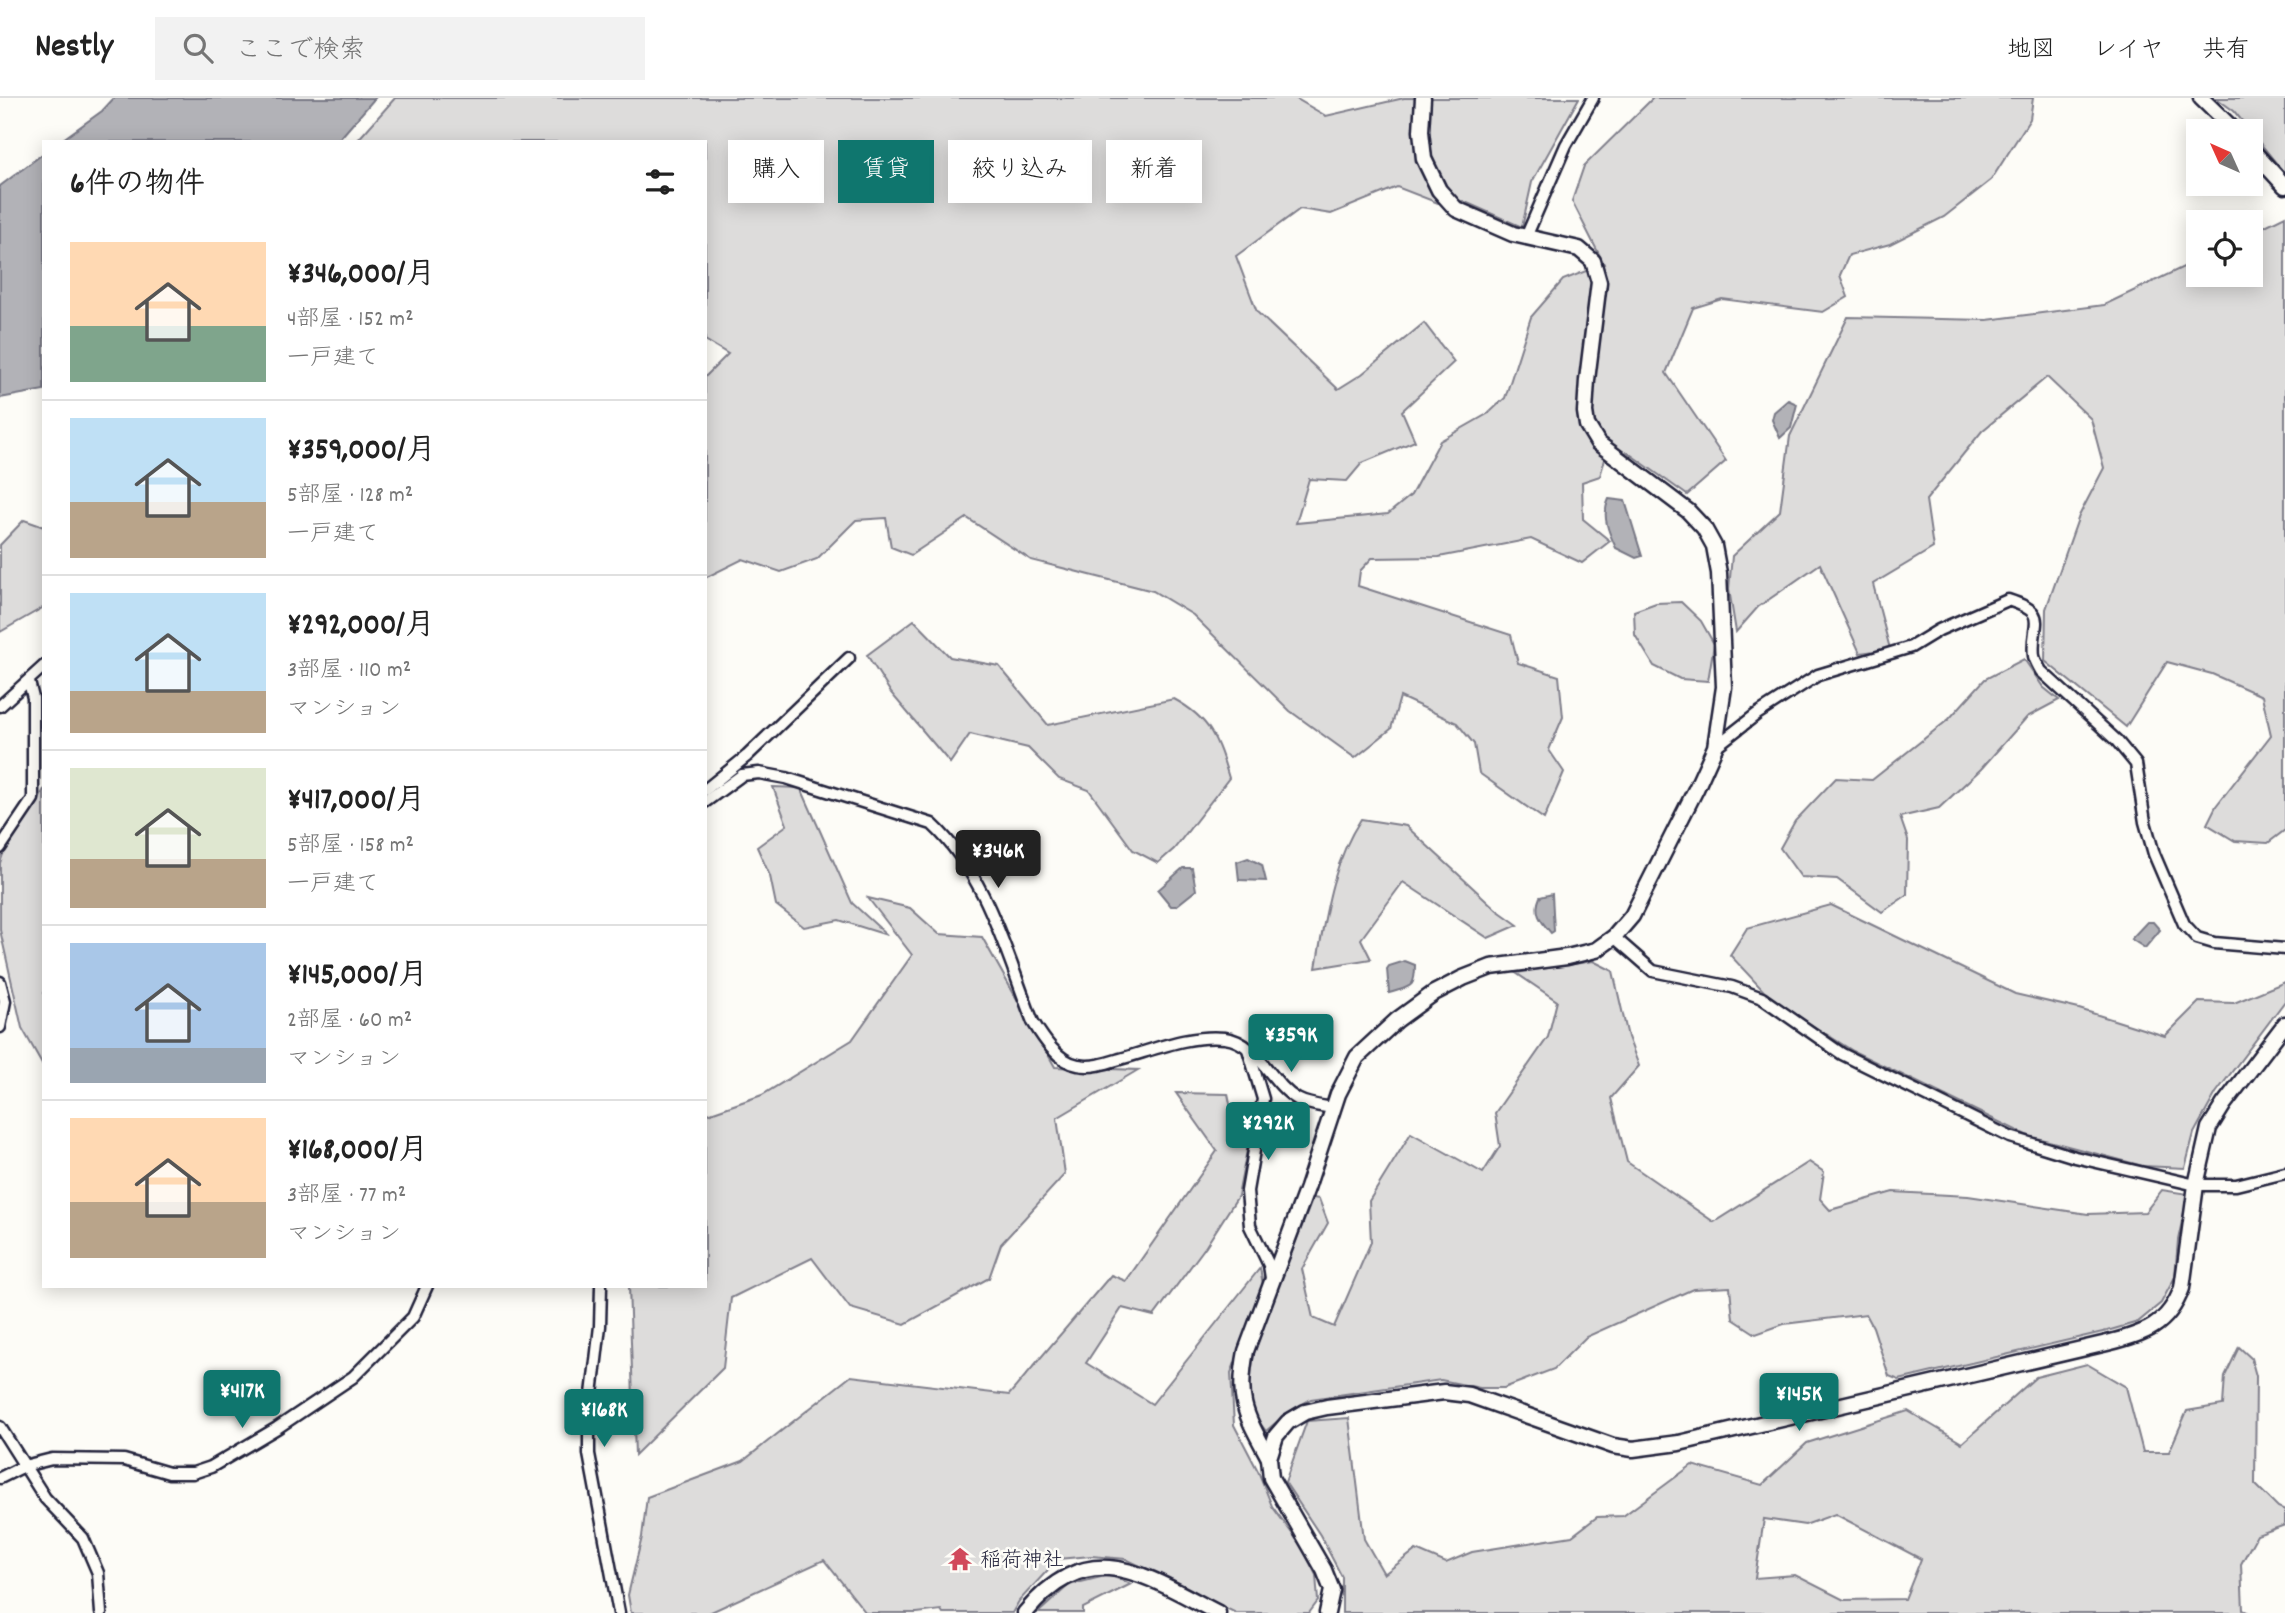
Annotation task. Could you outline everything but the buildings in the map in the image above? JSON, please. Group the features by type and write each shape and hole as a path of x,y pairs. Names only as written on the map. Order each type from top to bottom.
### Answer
{"street":[{"path":"1327,1613 1332,1590 1324,1570 1272,1478 1269,1458 1242,1402 1241,1377 1246,1351 1307,1188 1333,1108 1357,1057 1397,1020 1434,993 1491,967 1567,957 1595,950 1614,937 1632,916 1715,747 1724,687 1719,573 1714,547 1704,528 1688,511 1591,435 1585,412 1599,282 1593,261 1579,249 1513,234 1456,209 1430,177 1424,159 1421,131 1423,98"},
{"path":"1526,237 1566,145 1593,98"},
{"path":"2200,98 2222,119"},
{"path":"2263,162 2285,186"},
{"path":"1715,747 1757,714 1818,675 1911,648 1939,630 2008,600 2027,606 2035,614 2037,625 2034,656 2041,671 2117,741 2136,764 2145,822 2154,854 2183,924 2197,938 2214,943 2285,948"},
{"path":"707,788 747,756 849,658"},
{"path":"0,706 42,668"},
{"path":"0,848 33,799 33,698 29,682"},
{"path":"707,801 742,775 759,774 786,778 932,824 947,838 969,867 1033,1023 1060,1057 1077,1065 1099,1065 1191,1040 1228,1038 1247,1047 1284,1089 1297,1098 1333,1108"},
{"path":"1614,937 1653,971 1732,987 1762,998 1842,1055 2010,1137 2075,1157 2196,1185 2236,1185 2285,1173"},
{"path":"0,982 5,1000 0,1027"},
{"path":"1269,1458 1276,1436 1288,1422 1304,1412 1444,1392 1469,1395 1613,1446 1633,1449 1679,1443 2134,1336 2158,1324 2177,1302 2182,1288 2196,1185 2209,1128 2285,1024"},
{"path":"1247,1047 1263,1099 1247,1191 1250,1226 1269,1265 1272,1282"},
{"path":"0,1478 24,1466 52,1459 124,1460 169,1473 193,1473 211,1467 353,1377 413,1317 427,1288"},
{"path":"601,1288 600,1326 589,1420 589,1454 619,1613"},
{"path":"0,1427 46,1498 83,1538 98,1573 101,1613"},
{"path":"1025,1613 1039,1596 1057,1581 1078,1570 1101,1567 1119,1568 1149,1578 1218,1613"}],"shaded area":[{"path":"114,98 375,98 339,140 62,140 102,111"},
{"path":"395,98 1295,98 1326,116 1404,98 1579,98 1532,182 1522,227 1463,201 1438,203 1397,187 1331,214 1300,209 1236,256 1257,312 1338,389 1362,374 1424,323 1454,362 1402,411 1415,441 1362,463 1347,481 1309,479 1296,523 1388,514 1411,495 1440,441 1489,413 1505,398 1531,317 1563,280 1604,264 1572,201 1584,166 1653,98 2033,98 2030,119 1991,180 1944,217 1890,244 1849,255 1840,275 1848,297 1823,312 1722,299 1693,308 1666,373 1726,461 1687,495 1627,452 1606,456 1600,476 1582,482 1583,519 1610,541 1582,563 1531,539 1439,557 1372,558 1360,571 1358,586 1511,635 1518,663 1559,676 1563,717 1549,750 1564,772 1544,819 1479,773 1474,744 1457,723 1400,697 1391,729 1355,758 1290,711 1193,615 1153,591 1031,560 967,518 911,555 891,547 886,518 856,520 817,559 781,572 743,559 707,577 707,375 728,354 707,341 707,140 358,140"},
{"path":"2216,98 2285,98 2285,174 2263,147 2263,119 2240,119"},
{"path":"42,154 42,390 0,398 0,186"},
{"path":"2285,216 2285,830 2268,843 2235,841 2207,824 2216,806 2271,735 2262,696 2212,674 2167,662 2126,727 2045,661 2046,609 2079,516 2104,468 2091,419 2047,377 1982,431 1926,500 1933,548 1873,584 1890,649 1860,653 1820,564 1758,607 1736,632 1729,589 1732,556 1780,511 1790,436 1848,317 1987,320 2104,305 2186,266 2186,287 2263,287 2263,227"},
{"path":"1788,400 1797,404 1791,428 1780,438 1772,420 1774,412"},
{"path":"1609,499 1625,501 1642,556 1636,558 1616,548 1606,518"},
{"path":"24,520 42,526 42,608 0,632 0,545"},
{"path":"1681,602 1701,621 1714,644 1708,681 1680,679 1654,666 1635,635 1634,611 1656,603"},
{"path":"914,620 950,657 999,666 1048,725 1174,699 1197,714 1211,731 1229,778 1174,849 1158,863 1133,850 1089,790 1059,779 1028,748 970,734 950,763 891,693 867,655"},
{"path":"2024,659 2043,687 2059,700 2027,717 1981,769 1939,808 1900,817 1908,840 1907,895 1882,912 1837,879 1801,877 1780,848 1795,821 1836,778 1872,780 1949,719 1985,679"},
{"path":"773,787 801,788 852,903 887,935 839,920 804,927 776,905 770,876 757,847 787,825"},
{"path":"42,793 42,1063 22,1028 0,930 0,863 9,837"},
{"path":"1361,819 1406,826 1497,910 1518,925 1488,938 1403,882 1361,939 1371,959 1316,968 1336,872"},
{"path":"1248,858 1262,865 1266,881 1239,880 1237,862"},
{"path":"1183,868 1192,868 1196,890 1176,906 1171,906 1158,890"},
{"path":"1552,894 1554,931 1551,933 1541,921 1537,908 1540,897"},
{"path":"868,898 910,908 939,934 982,937 1055,1067 1138,1070 1057,1118 1065,1174 1001,1244 989,1278 905,1324 850,1308 812,1258 731,1298 723,1368 635,1455 629,1288 707,1288 707,1114 762,1095 852,1040 912,955"},
{"path":"1831,905 2015,994 2079,1009 2165,1036 2199,1002 2234,1003 2285,982 2285,1001 2216,1093 2194,1133 2185,1168 2143,1166 2026,1135 1853,1051 1772,1000 1730,955 1747,928"},
{"path":"2147,922 2153,922 2160,930 2145,948 2131,939"},
{"path":"1405,961 1415,965 1413,983 1389,993 1387,969"},
{"path":"1593,961 1613,971 1628,1037 1639,1066 1611,1098 1627,1162 1714,1222 1809,1162 1824,1172 1820,1199 1830,1210 1893,1192 1968,1196 2088,1214 2145,1212 2162,1190 2188,1194 2178,1240 2175,1277 2161,1303 2138,1322 1899,1380 1889,1376 1866,1314 1784,1324 1756,1334 1733,1319 1730,1287 1693,1289 1586,1337 1554,1369 1504,1388 1480,1388 1441,1380 1311,1399 1287,1413 1266,1431 1255,1417 1249,1388 1255,1346 1313,1198 1319,1199 1328,1223 1302,1269 1313,1318 1334,1327 1371,1242 1369,1201 1411,1133 1483,1173 1500,1146 1495,1113 1548,1037 1557,1001 1516,973"},
{"path":"1176,1093 1228,1094 1236,1133 1248,1145 1238,1196 1206,1246 1154,1316 1122,1308 1086,1363 1152,1404 1260,1268 1264,1290 1231,1373 1234,1425 1258,1471 1272,1506 1302,1547 1316,1575 1318,1601 1309,1613 1236,1613 1126,1559 1091,1556 1058,1559 1019,1601 1012,1613 943,1613 941,1610 866,1613 824,1560 709,1613 631,1613 628,1595 642,1537 647,1497 743,1461 851,1376 1009,1395 1111,1275 1126,1281 1217,1151"},
{"path":"2239,1347 2251,1358 2256,1376 2255,1484 2278,1507 2285,1510 2285,1525 2257,1535 2241,1564 2243,1610 2249,1613 1342,1613 1342,1577 1320,1535 1285,1482 1307,1421 1349,1418 1364,1539 1384,1574 1416,1550 1446,1563 1472,1552 1572,1536 1597,1517 1623,1516 1692,1465 1762,1485 1807,1443 1908,1411 1962,1443 2036,1377 2087,1364 2126,1387 2143,1452 2169,1452 2187,1411 2223,1405 2225,1376","holes":["1835,1514 1921,1559 1905,1599 1844,1600 1795,1575 1755,1578 1764,1519 1805,1525"]},
{"path":"1109,1575 1131,1584 1083,1608 1083,1613 1038,1613 1069,1585"}],"place":[{"name":"稲荷神社","path":"960,1559"}]}
